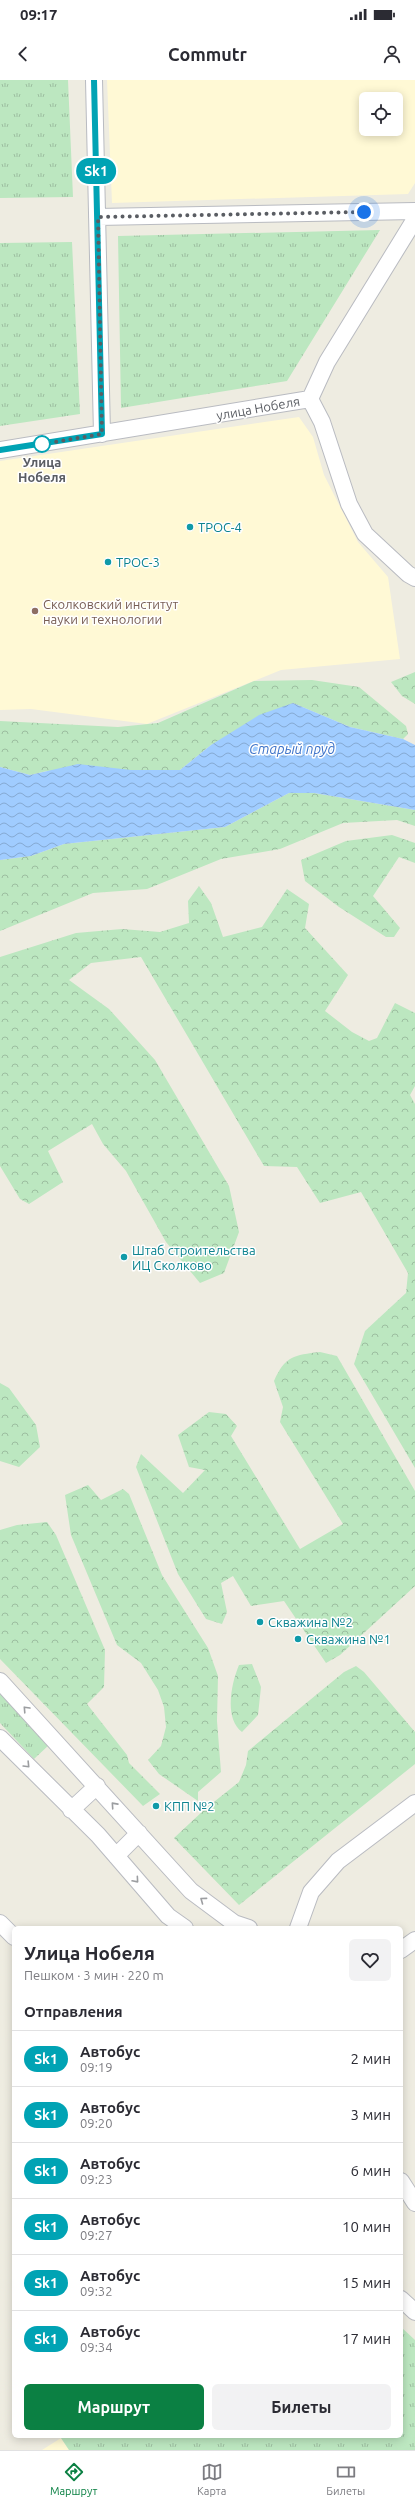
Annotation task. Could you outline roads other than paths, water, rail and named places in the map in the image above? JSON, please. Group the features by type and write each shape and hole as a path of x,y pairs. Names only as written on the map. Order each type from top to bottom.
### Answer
{"street":[{"path":"94,80 102,434"},
{"path":"98,217 415,211"},
{"name":"улица Нобеля","path":"0,450 310,399 327,362 415,220"},
{"path":"310,399 322,422 349,504 365,534 408,574 415,578"},
{"path":"0,1681 191,1891 234,1923 243,1926"},
{"path":"0,1738 116,1856 168,1916 182,1926"},
{"path":"72,1810 97,1786"},
{"path":"299,1926 311,1892 338,1861 415,1803"},
{"path":"116,1856 139,1833"},
{"path":"0,1923 12,1935"},
{"path":"403,1949 415,1940"},
{"path":"403,2184 415,2203"},
{"path":"403,2301 415,2312"}],"water":[{"name":"Старый пруд","path":"293,703 350,727 403,739 415,745 415,810 314,793 289,793 225,827 64,844 31,856 0,860 0,767 30,775 78,764 131,770 180,770 211,745 259,715"}],"place":[{"name":"Улица Нобеля","path":"42,444"},
{"name":"TPOC-4","path":"190,527"},
{"name":"TPOC-3","path":"108,562"},
{"name":"Сколковский институт науки и технологии","path":"35,611"},
{"name":"Штаб строительства ИЦ Сколково","path":"124,1257"},
{"name":"Скважина №2","path":"260,1622"},
{"name":"Скважина №1","path":"298,1639"},
{"name":"КПП №2","path":"156,1806"}]}
